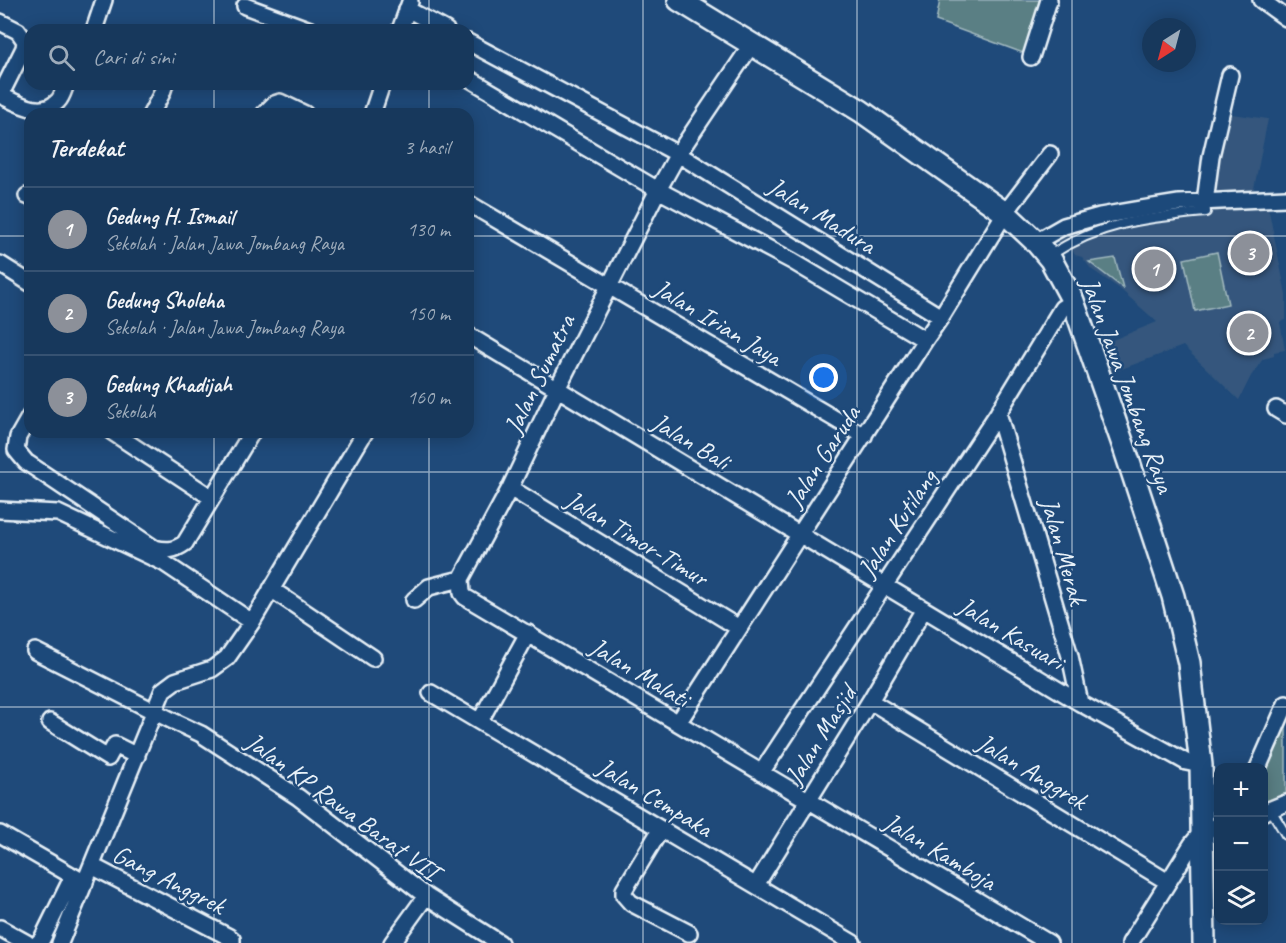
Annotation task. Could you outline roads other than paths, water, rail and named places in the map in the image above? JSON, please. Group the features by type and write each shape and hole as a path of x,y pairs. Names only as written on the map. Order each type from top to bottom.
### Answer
{"main road":[{"name":"Jalan Jawa Jombang Raya","path":"679,0 861,111 1005,213 1042,249 1073,301 1173,596 1189,663 1210,830 1204,943"}],"street":[{"path":"98,24 104,0"},
{"path":"1031,57 1049,0"},
{"path":"402,24 408,4 437,24"},
{"path":"244,6 294,24"},
{"path":"0,22 18,31 24,40"},
{"name":"Jalan Sumatra","path":"461,579 510,488 557,388 658,190 678,154 752,44"},
{"path":"474,45 678,154"},
{"path":"24,48 0,95 21,105 39,108"},
{"path":"1205,202 1215,139 1230,75"},
{"path":"474,82 658,190"},
{"path":"47,108 58,101 63,90"},
{"path":"153,108 163,90"},
{"path":"374,108 380,90"},
{"path":"270,108 280,102 292,108"},
{"name":"Jalan Madura","path":"678,154 941,317"},
{"name":"Jalan Garuda","path":"678,723 941,317 1005,213 1050,154"},
{"name":"Jalan Madura","path":"658,190 792,261 925,340"},
{"path":"1042,249 1064,226 1100,216 1179,203 1286,198"},
{"name":"Jalan Irian Jaya","path":"474,206 864,436"},
{"path":"0,264 24,279"},
{"name":"Jalan Kutilang","path":"761,773 998,413 1062,308 1073,301"},
{"name":"Jalan Bali","path":"474,339 800,535"},
{"name":"Jalan Merak","path":"998,413 1070,657 1080,703"},
{"path":"24,426 18,437 16,450 26,462 154,548 173,550 185,543 248,438"},
{"path":"121,438 212,498"},
{"path":"38,943 79,879 92,866 163,690 175,681 212,669 227,658 252,622 361,438"},
{"name":"Jalan Timor-Timur","path":"510,488 739,628"},
{"path":"0,510 58,513 164,563 252,622"},
{"name":"Jalan Kasuari","path":"800,535 1080,703 1186,762 1201,765"},
{"path":"414,600 429,587 461,579"},
{"name":"Jalan Malati","path":"461,579 461,590 465,597 807,800"},
{"path":"271,589 373,658"},
{"name":"Jalan Masjid","path":"756,885 924,609"},
{"path":"480,722 528,633"},
{"name":"Jalan KP Rawa Barat VII","path":"35,651 201,734 298,797 426,896 500,943"},
{"name":"Jalan Cempaka","path":"431,693 854,943"},
{"name":"Jalan Anggrek","path":"870,701 1168,882"},
{"path":"1260,763 1286,704"},
{"path":"50,722 108,758 115,745 137,756"},
{"name":"Jalan Kamboja","path":"807,800 1049,943"},
{"path":"1274,811 1286,803"},
{"path":"661,829 623,892 631,903 689,933"},
{"path":"1130,943 1192,844 1210,830"},
{"path":"0,834 79,879"},
{"name":"Gang Anggrek","path":"92,866 228,939"},
{"path":"60,943 79,879"},
{"path":"392,943 426,896"},
{"path":"0,928 27,943"}],"lane":[{"path":"1274,811 1286,835"}],"place":[{"name":"Gedung Khadijah","path":"1250,253"},
{"name":"Gedung H. Ismail","path":"1154,269"},
{"name":"Gedung Sholeha","path":"1249,333"}]}
